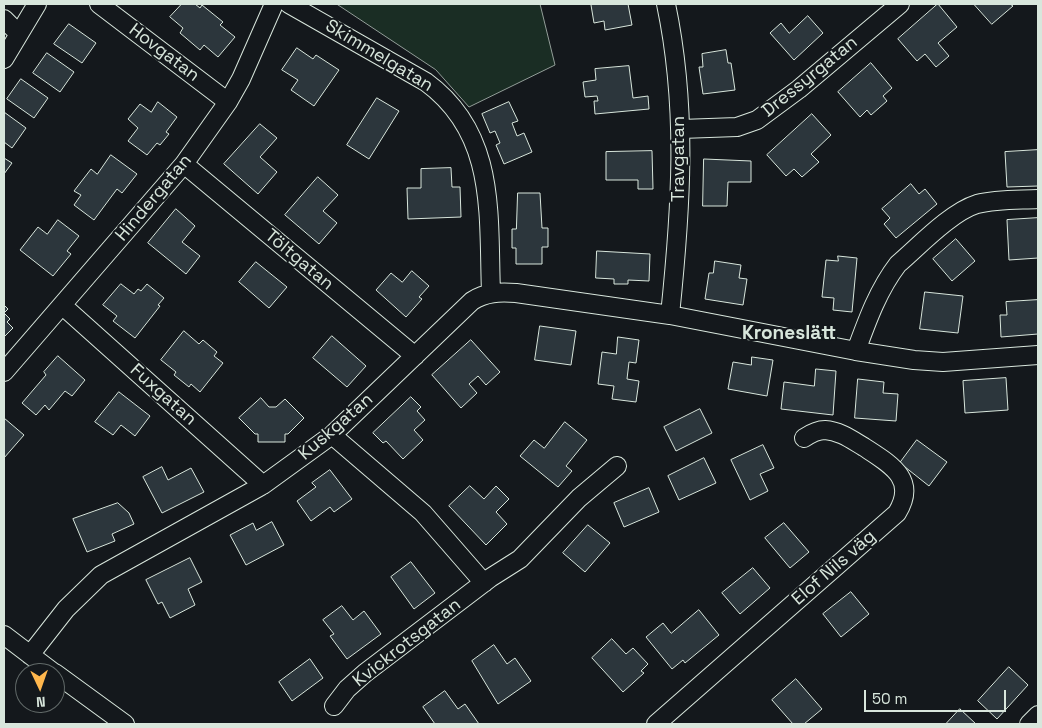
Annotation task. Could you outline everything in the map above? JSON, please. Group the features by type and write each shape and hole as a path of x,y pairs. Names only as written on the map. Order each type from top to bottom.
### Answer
{"street":[{"path":"4,59 37,4"},
{"name":"Hovgatan","path":"99,4 228,102"},
{"name":"Hindergatan","path":"4,372 184,164 228,102 241,79 274,4"},
{"name":"Skimmelgatan","path":"289,4 426,82 444,95 458,112 471,134 486,180 491,293"},
{"name":"Travgatan","path":"666,4 681,129 680,225 670,315"},
{"name":"Dressyrgatan","path":"681,129 737,127 757,120 799,89 900,4"},
{"path":"4,18 19,34"},
{"name":"Töltgatan","path":"184,164 414,356"},
{"path":"856,351 870,314 891,273 898,264 968,208 990,202 1038,199"},
{"name":"Kuskgatan","path":"30,656 66,609 101,575 263,485 332,435 472,301 491,293 516,293 670,315 856,351 943,362 1038,355"},
{"name":"Fuxgatan","path":"63,306 263,485"},
{"name":"Elof Nils väg","path":"656,724 897,513 902,505 904,491 901,476 892,465 837,433 816,432 804,438"},
{"path":"332,435 423,513 484,583"},
{"name":"Kvickrotsgatan","path":"334,706 347,689 365,673 484,583 520,559 579,498 617,466"},
{"path":"4,635 40,663"},
{"path":"65,680 125,724"},
{"path":"1030,724 1038,715"}],"green space":[{"path":"337,4 540,4 555,65 469,107 436,70"}],"building":[{"path":"182,4 195,4 200,8 202,5 223,22 220,25 235,37 218,57 204,45 200,50 180,33 183,28 170,17"},
{"path":"628,4 632,25 605,30 604,21 594,23 591,5"},
{"path":"938,4 957,27 938,43 949,56 936,67 925,54 917,61 898,39"},
{"path":"974,4 1010,4 1013,6 992,24"},
{"path":"808,16 823,33 794,60 770,33 781,23 789,33"},
{"path":"69,24 96,43 82,63 54,44"},
{"path":"297,48 313,59 316,55 339,70 314,106 291,90 298,80 282,70"},
{"path":"726,50 728,63 731,63 735,90 703,94 699,67 703,67 702,54"},
{"path":"47,53 74,72 60,92 33,73"},
{"path":"871,63 892,88 883,96 887,101 871,115 867,110 860,117 838,92"},
{"path":"629,66 633,98 648,96 649,109 595,114 594,101 598,101 597,96 585,97 583,82 596,80 595,69"},
{"path":"21,79 48,98 34,118 7,99"},
{"path":"377,98 399,111 369,159 347,145"},
{"path":"158,102 177,117 166,132 169,134 160,145 157,143 147,155 128,141 138,128 128,119 140,104 151,112"},
{"path":"509,102 518,121 512,123 517,136 524,133 532,152 504,164 496,145 500,143 495,131 490,133 482,114"},
{"path":"4,112 26,128 12,148 4,142"},
{"path":"812,114 831,135 811,154 819,162 802,177 794,169 786,176 767,155"},
{"path":"260,124 277,138 260,157 277,172 258,194 224,164"},
{"path":"1038,150 1038,186 1007,187 1005,152"},
{"path":"652,151 653,189 638,189 638,180 606,180 606,152"},
{"path":"111,155 137,174 122,193 117,189 94,220 74,205 81,195 74,191 91,169 97,174"},
{"path":"4,158 12,163 4,174"},
{"path":"704,159 751,161 751,182 728,182 727,206 703,206"},
{"path":"451,168 452,187 460,187 461,217 408,219 407,188 421,188 421,169"},
{"path":"318,177 338,195 323,211 337,223 319,244 285,215"},
{"path":"911,184 919,194 925,189 937,204 896,238 884,224 890,218 882,209"},
{"path":"518,193 540,193 542,228 548,228 548,247 542,247 542,264 516,264 516,248 512,248 512,229 516,229"},
{"path":"176,209 195,226 182,242 200,256 186,274 148,243"},
{"path":"1038,218 1038,258 1009,260 1007,220"},
{"path":"58,220 79,236 67,251 71,254 53,276 20,250 38,227 47,234"},
{"path":"956,239 975,261 952,281 933,259"},
{"path":"597,251 650,254 649,281 628,280 628,284 614,284 614,279 596,278"},
{"path":"838,256 857,258 852,312 833,310 834,298 822,297 826,260 838,261"},
{"path":"715,261 741,265 739,278 747,279 743,305 705,299 709,273 713,273"},
{"path":"256,262 287,287 269,308 239,282"},
{"path":"412,271 429,286 419,297 422,299 406,317 376,290 391,273 402,282"},
{"path":"121,284 134,294 138,289 141,291 147,284 164,298 135,338 113,321 117,316 103,305"},
{"path":"925,292 963,296 958,333 920,329"},
{"path":"1038,300 1038,334 1001,337 1000,315 1007,315 1006,302"},
{"path":"4,305 8,309 4,313"},
{"path":"4,313 10,319 7,322 13,328 4,337"},
{"path":"540,326 576,331 571,365 535,360"},
{"path":"184,331 199,344 203,340 217,352 214,356 223,363 200,392 191,384 189,387 174,375 176,372 161,360"},
{"path":"332,336 366,366 347,387 313,358"},
{"path":"618,337 639,340 636,363 629,362 627,379 639,381 636,402 612,399 614,386 598,384 602,352 616,354"},
{"path":"471,340 500,372 486,385 478,376 469,384 477,393 461,408 432,375"},
{"path":"58,356 85,380 72,396 65,391 49,410 45,405 36,415 22,403 46,375 44,372"},
{"path":"752,357 773,360 767,396 728,389 733,362 751,365"},
{"path":"816,369 836,371 833,415 781,409 784,382 814,386"},
{"path":"1006,378 1008,410 965,413 963,381"},
{"path":"858,379 884,382 883,393 898,394 896,421 855,418"},
{"path":"119,392 150,416 135,436 121,425 113,435 95,422"},
{"path":"411,397 421,407 417,411 425,420 414,430 423,440 403,459 386,441 383,443 373,433"},
{"path":"261,398 269,407 276,407 285,399 304,418 288,434 285,434 285,442 258,442 258,434 255,434 239,418"},
{"path":"700,409 712,433 676,451 664,427"},
{"path":"4,418 24,435 4,458"},
{"path":"565,422 587,440 566,466 572,471 558,487 520,456 534,440 544,448"},
{"path":"917,440 947,462 929,486 900,463"},
{"path":"763,445 774,468 760,474 768,491 750,500 731,460"},
{"path":"704,458 716,483 679,500 668,476"},
{"path":"162,467 168,480 191,468 204,492 162,513 143,477"},
{"path":"330,470 352,499 334,512 330,507 311,521 297,501 316,487 312,483"},
{"path":"470,486 484,499 496,486 509,499 496,512 507,524 486,545 449,506"},
{"path":"649,488 659,512 624,527 614,503"},
{"path":"118,503 129,513 134,524 112,534 115,541 87,552 73,519"},
{"path":"272,522 284,545 246,565 230,535 253,523 256,530"},
{"path":"784,523 809,552 790,568 765,538"},
{"path":"588,525 610,543 585,572 563,553"},
{"path":"190,558 202,582 188,589 195,605 170,618 162,602 158,604 146,580"},
{"path":"411,562 435,593 414,609 391,577"},
{"path":"753,568 770,588 740,614 722,593"},
{"path":"851,592 869,614 841,637 823,614"},
{"path":"342,606 353,620 364,611 381,634 347,659 330,636 334,634 323,620"},
{"path":"699,610 719,635 685,663 683,660 672,669 646,637 663,623 671,633"},
{"path":"612,639 626,654 633,648 648,664 641,671 644,673 623,692 592,658"},
{"path":"494,645 507,664 515,658 531,681 498,704 472,661"},
{"path":"310,659 323,678 292,701 279,682"},
{"path":"1009,667 1028,685 997,719 978,701"},
{"path":"796,679 822,709 804,724 793,724 772,700"},
{"path":"445,691 458,709 465,704 479,724 435,724 423,707"},
{"path":"960,709 976,724 946,724"}],"district":[{"name":"Kroneslätt","path":"789,334"}]}
